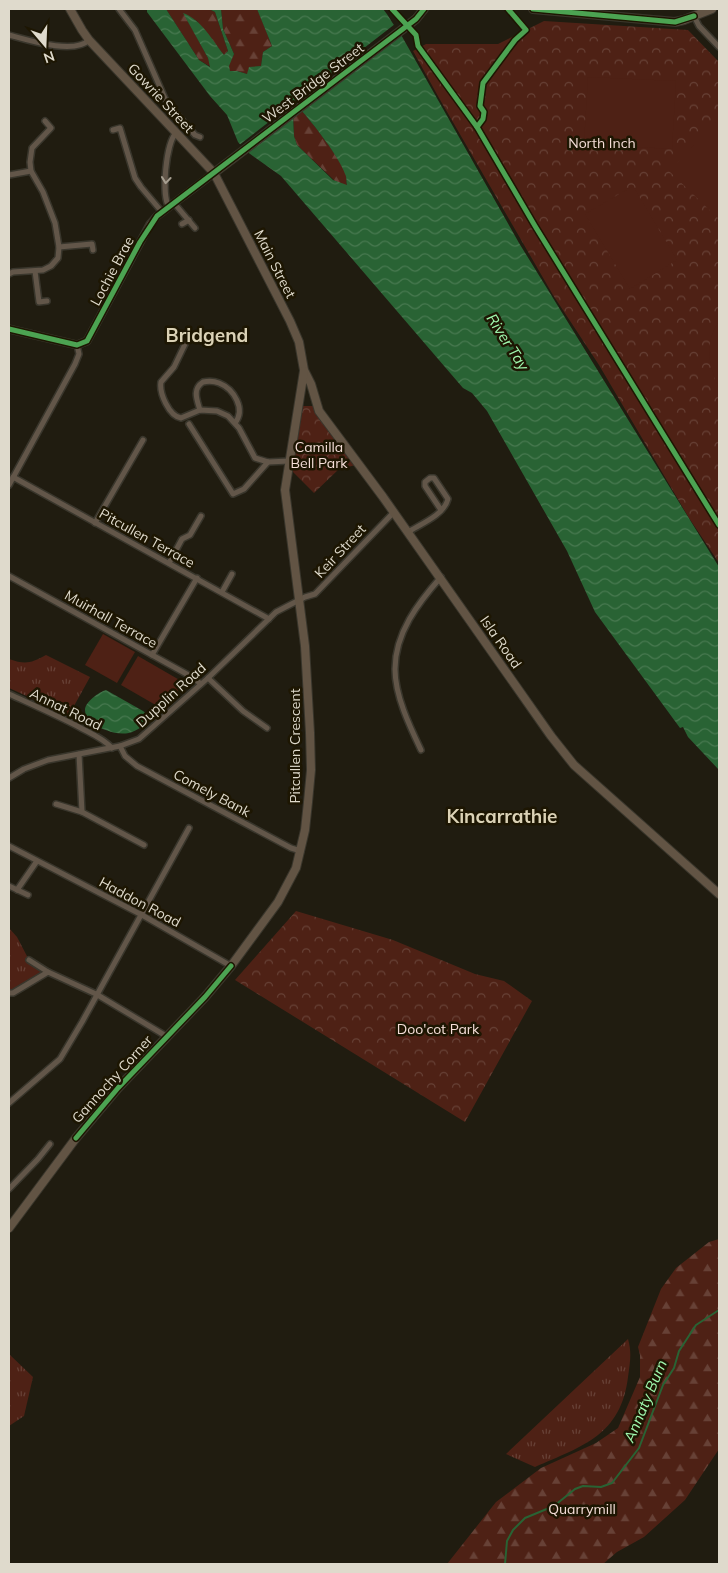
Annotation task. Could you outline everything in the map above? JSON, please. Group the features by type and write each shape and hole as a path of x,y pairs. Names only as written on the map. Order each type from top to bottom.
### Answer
{"main road":[{"name":"Gowrie Street","path":"70,9 90,40 214,173"},
{"name":"West Bridge Street","path":"214,173 416,19 424,9"},
{"path":"533,9 615,14 675,22 712,9"},
{"name":"Main Street","path":"214,173 290,321 299,342 304,370"},
{"name":"Pitcullen Crescent","path":"231,966 270,912 296,868 301,851 308,802 311,761 309,703 300,601 285,490 304,370"},
{"name":"Isla Road","path":"304,370 311,384 319,411 394,512 551,736 574,765 719,894"},
{"name":"Gannochy Corner","path":"9,1228 76,1138 118,1088 205,997 231,966"}],"street":[{"path":"119,9 135,30 167,103 195,135 200,137"},
{"path":"694,16 699,26 719,47"},
{"path":"9,35 52,45 78,46 84,45 90,40"},
{"path":"9,274 43,270 51,266 58,258 58,235 47,200 31,171 30,162 32,148 51,128 45,121"},
{"path":"112,130 120,128 135,178 141,187 168,208 189,220 195,228"},
{"path":"168,208 165,185 171,138 176,133"},
{"path":"9,175 31,171"},
{"name":"Lochie Brae","path":"77,345 88,339 150,224 214,173"},
{"path":"182,224 189,220"},
{"path":"59,247 92,244 93,250"},
{"path":"35,271 39,302 46,301"},
{"path":"9,329 77,345 79,354 9,485"},
{"path":"187,340 174,367 160,382 162,395 177,418 200,410 217,411 228,416 235,423 255,458 268,462 289,461"},
{"path":"200,410 196,392 197,388 203,382 218,382 229,390 239,405 240,416 235,423"},
{"path":"189,424 234,494 244,489 268,462"},
{"path":"95,522 143,440"},
{"name":"Pitcullen Terrace","path":"13,477 269,619"},
{"path":"408,532 442,510 447,504 448,499 437,482 434,478 430,478 425,482 425,486 442,510"},
{"name":"Keir Street","path":"300,601 315,594 394,512"},
{"path":"169,563 182,539 190,535 200,516"},
{"path":"222,592 232,574"},
{"name":"Muirhall Terrace","path":"9,576 192,677 201,684"},
{"path":"152,655 197,578"},
{"path":"421,750 406,718 395,670 398,650 409,618 423,597 441,578"},
{"name":"Dupplin Road","path":"9,778 24,769 48,760 112,748 139,739 208,678 276,612 300,601"},
{"path":"208,678 243,711 267,728"},
{"name":"Annat Road","path":"9,694 92,733 112,748"},
{"name":"Comely Bank","path":"120,746 125,756 137,766 291,848 301,851"},
{"path":"79,754 82,812"},
{"path":"56,804 82,812 144,845"},
{"path":"9,1103 60,1059 189,828"},
{"name":"Haddon Road","path":"9,846 142,915 231,966"},
{"path":"17,890 37,861"},
{"path":"9,886 28,895"},
{"path":"29,960 48,972 96,994 166,1036"},
{"path":"9,993 13,993 48,972"},
{"path":"9,1187 38,1159 50,1144"}],"green space":[{"path":"166,9 209,9 215,12 228,51 224,55 197,21 184,14 211,67 199,60"},
{"path":"221,9 257,9 259,13 272,46 263,52 261,66 255,67 247,74 230,71 228,66 234,54 223,29"},
{"name":"North Inch","path":"544,21 688,30 719,62 719,563 689,518 599,365 553,295 413,51 426,44 498,44"},
{"path":"588,77 676,81 672,149 584,144"},
{"path":"300,109 343,167 347,186 335,181 297,145 294,136 293,114"},
{"path":"716,122 719,124 719,219 669,171"},
{"path":"633,186 677,260 630,289 585,214"},
{"path":"719,321 719,390 710,363 709,347"},
{"name":"Camilla Bell Park","path":"303,406 313,406 356,465 339,469 314,493 292,471"},
{"path":"103,634 135,652 117,683 85,665"},
{"path":"46,655 90,677 69,715 9,688 9,659 28,662"},
{"path":"138,656 183,682 166,711 121,685"},
{"name":"Doo'cot Park","path":"296,911 393,940 475,974 504,981 532,1001 465,1122 235,980"},
{"path":"9,928 17,937 29,960 48,972 9,993"},
{"name":"Quarrymill","path":"719,1239 719,1449 685,1500 644,1537 617,1552 603,1564 447,1564 496,1502 541,1468 596,1443 618,1428 640,1377 638,1347 661,1289 676,1268 709,1242"},
{"path":"628,1339 630,1358 624,1397 617,1413 597,1436 584,1445 535,1467 506,1454"},
{"path":"9,1354 33,1377 24,1416 9,1426"}],"water":[{"name":"River Tay","path":"147,9 166,9 199,60 210,67 208,58 183,13 201,25 224,55 228,51 215,12 209,9 221,9 223,29 234,54 229,66 230,71 247,74 249,67 261,66 263,52 272,46 257,9 383,9 400,33 519,243 719,567 719,770 688,737 683,727 680,728 595,612 567,551 487,411 472,393 463,388 281,176 246,151 238,142 227,115 210,96 147,12","holes":["300,109 338,159 346,175 347,185 333,180 297,145 294,136 293,115"]},
{"path":"106,690 143,711 148,715 149,720 134,731 120,734 88,723 85,710 87,704 96,695"}],"pier":[{"path":"395,24 401,31 245,153 238,146"}],"waterway":[{"name":"Annaty Burn","path":"505,1564 507,1541 513,1530 525,1518 554,1506 575,1489 583,1486 601,1487 612,1483 639,1448 663,1385 674,1368 679,1351 696,1325 719,1310"}],"cycle path":[{"path":"392,9 416,35 418,46 477,127 535,226 719,525"},
{"path":"9,329 77,345 87,341 140,242 157,216 416,19 424,9"},
{"path":"477,127 483,119 484,112 480,106 483,83 515,40 526,30 508,9"},
{"path":"533,9 675,22 694,16"},
{"path":"76,1138 118,1088 205,997 231,966"}],"district":[{"name":"Bridgend","path":"207,335"},
{"name":"Kincarrathie","path":"502,816"}]}
